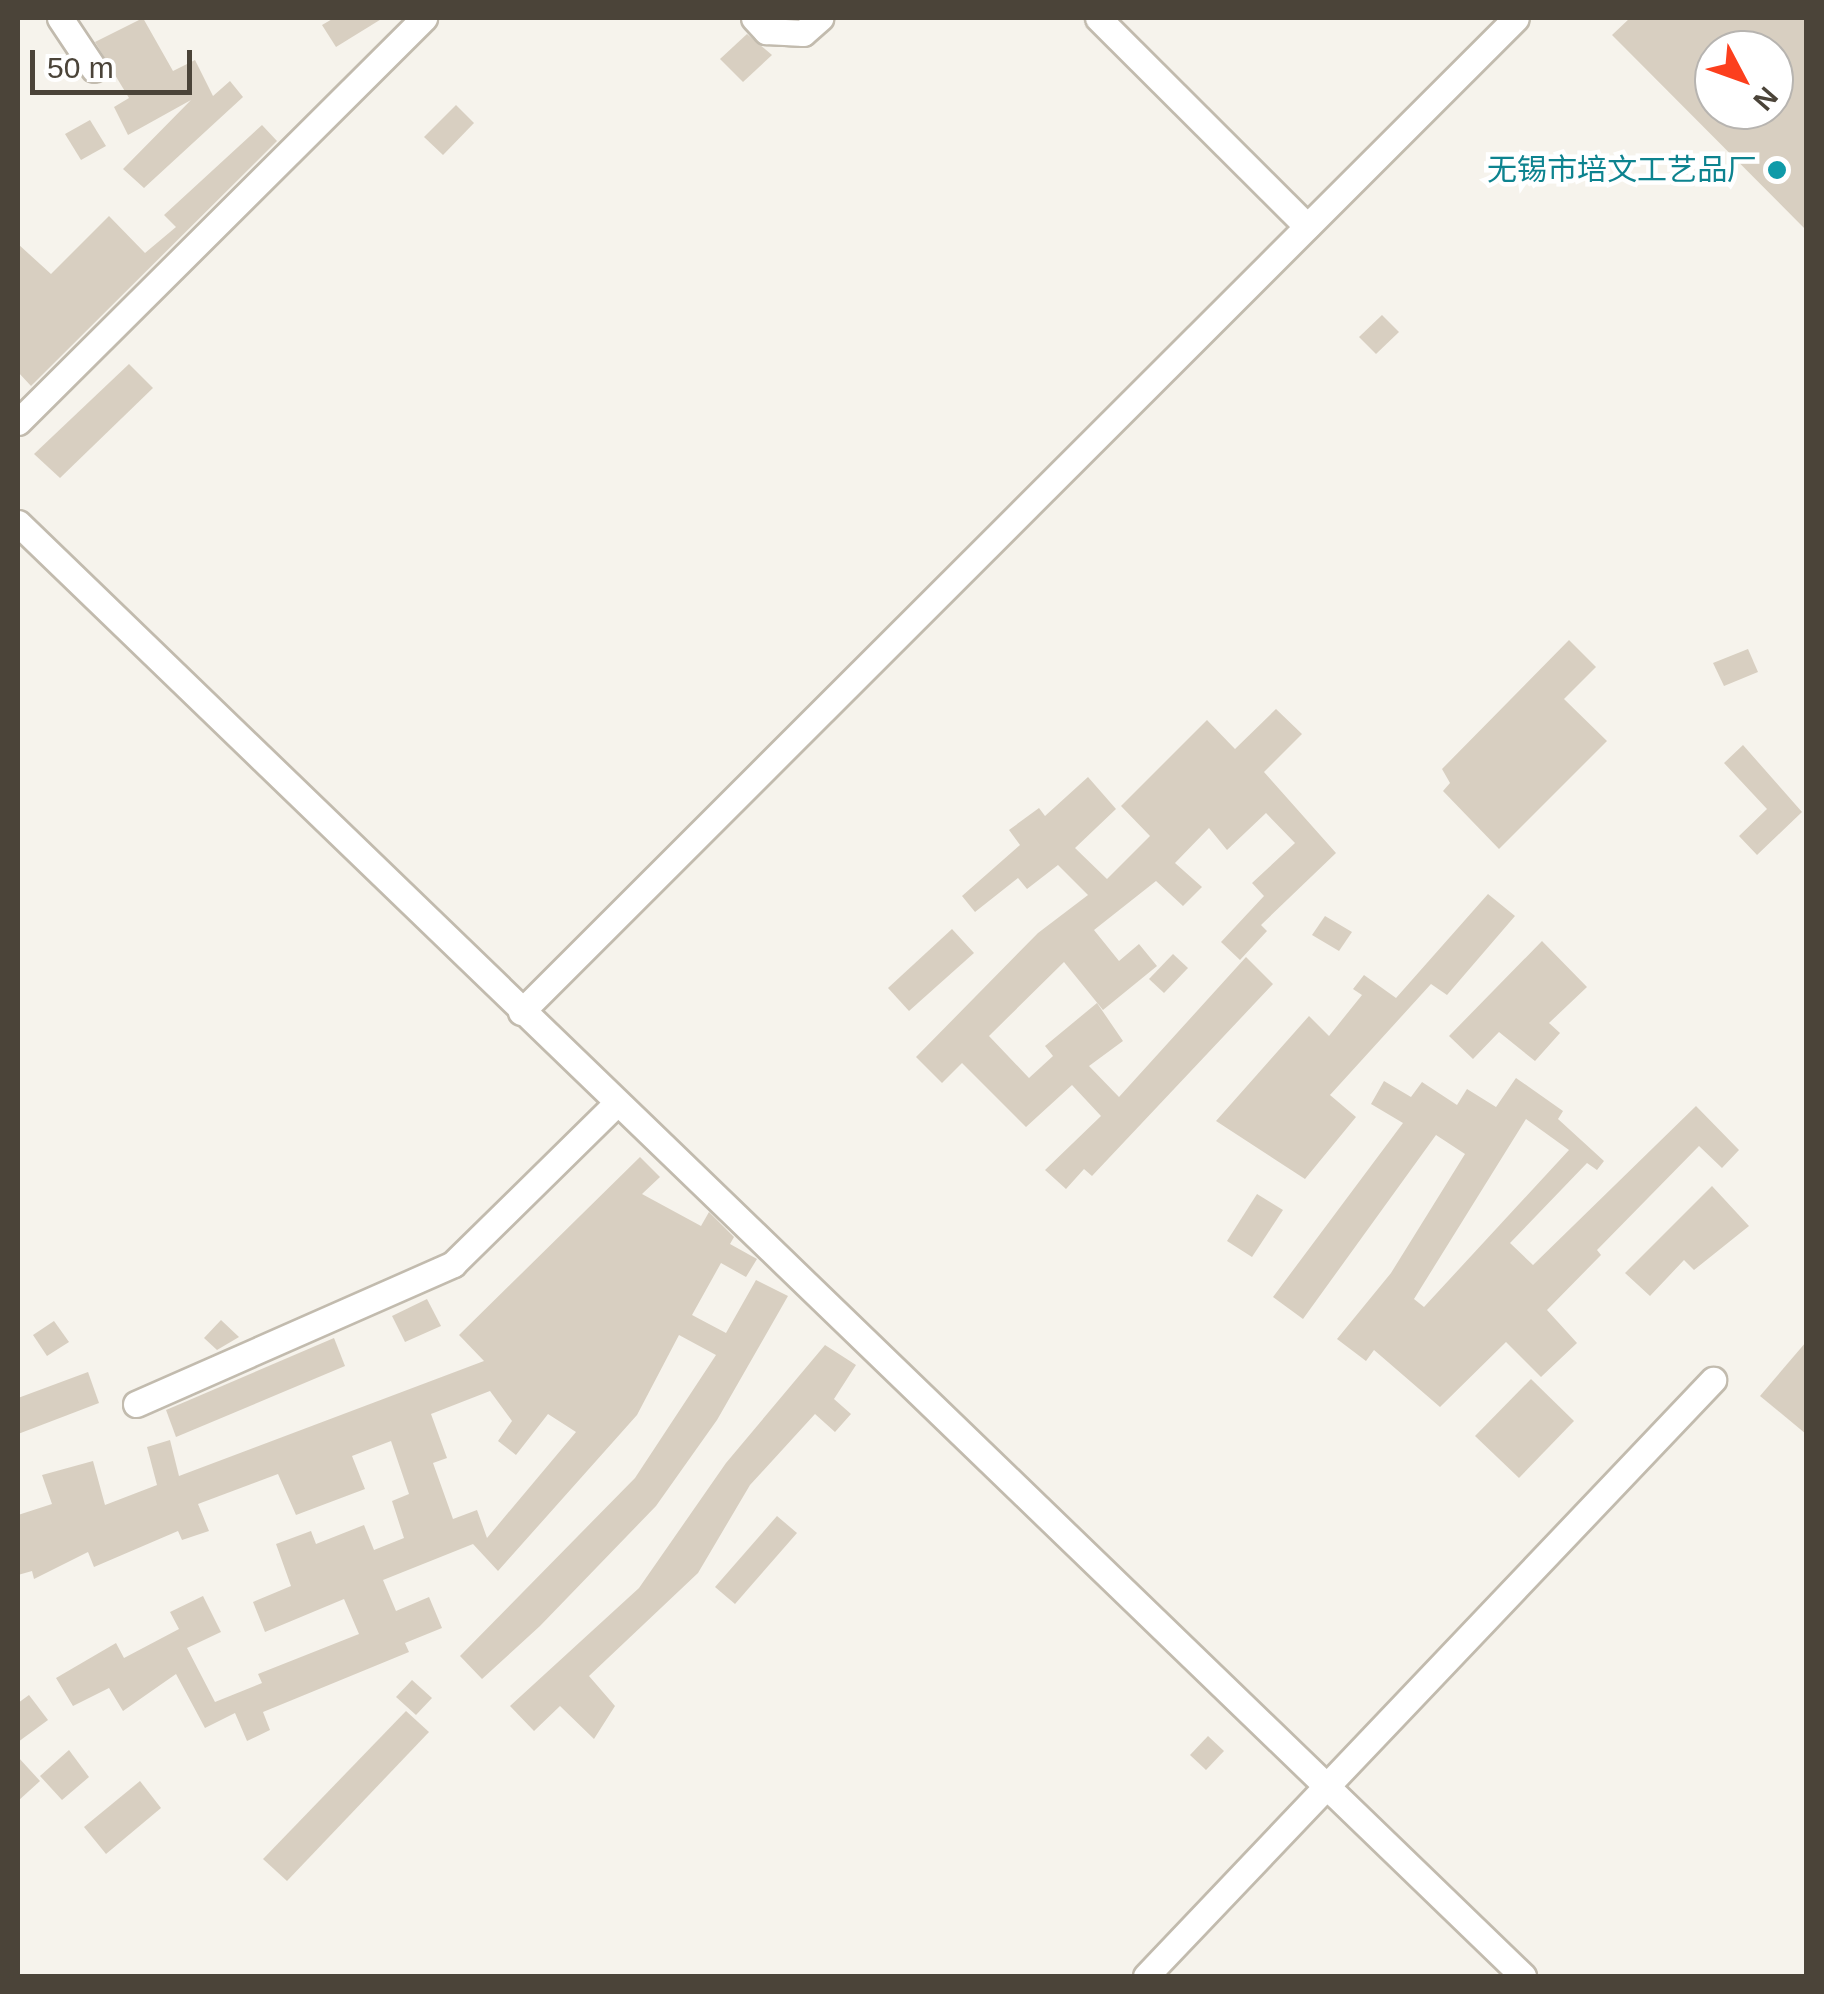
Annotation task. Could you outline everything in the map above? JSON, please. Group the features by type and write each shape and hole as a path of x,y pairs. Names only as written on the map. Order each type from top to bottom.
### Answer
{"street":[{"path":"60,18 94,69"},
{"path":"18,422 424,18"},
{"path":"754,18 766,31 804,33 820,18"},
{"path":"1098,18 1306,226"},
{"path":"521,1012 1516,18"},
{"path":"18,523 1524,1976"},
{"path":"136,1404 453,1264 616,1104"},
{"path":"1146,1976 1714,1380"}],"building":[{"path":"143,18 173,71 195,60 213,96 230,81 243,97 144,188 123,169 191,100 128,135 114,107 129,98 95,42"},
{"path":"334,18 383,18 336,47 322,25"},
{"name":"无锡市培文工艺品厂","path":"1630,18 1806,18 1806,230 1707,130 1794,130 1794,30 1694,30 1694,117 1612,35"},
{"path":"747,34 772,55 743,82 720,59"},
{"path":"456,105 474,123 443,155 424,137"},
{"path":"90,120 106,146 81,160 65,134"},
{"path":"262,125 277,141 31,386 18,372 18,244 51,274 109,216 145,253 176,227 164,215"},
{"path":"1382,315 1399,332 1376,354 1359,337"},
{"path":"129,364 153,388 60,478 34,454"},
{"path":"1569,640 1596,667 1564,699 1607,741 1499,849 1443,791 1450,783 1442,769"},
{"path":"1748,649 1758,672 1724,686 1713,663"},
{"path":"1276,709 1302,734 1264,772 1336,853 1261,925 1267,931 1240,960 1221,942 1264,896 1252,883 1295,843 1266,813 1227,850 1209,828 1175,863 1202,887 1183,906 1156,881 1094,930 1119,961 1139,944 1157,966 1103,1010 1064,962 989,1036 1029,1078 1053,1056 1045,1046 1097,1003 1123,1041 1089,1066 1119,1097 1246,957 1273,984 1092,1176 1084,1169 1066,1189 1045,1170 1101,1116 1072,1085 1026,1127 962,1063 942,1083 916,1057 1038,933 1088,895 1058,865 1027,889 1018,878 975,912 962,896 1020,845 1009,830 1039,808 1045,816 1088,777 1116,809 1075,848 1107,879 1150,836 1121,806 1207,720 1235,749"},
{"path":"1743,745 1802,812 1757,855 1739,836 1767,809 1724,763"},
{"path":"1488,894 1515,916 1447,995 1431,984 1330,1095 1356,1117 1305,1179 1216,1121 1309,1016 1329,1036 1362,995 1353,989 1364,975 1396,998"},
{"path":"1325,916 1352,932 1339,951 1312,935"},
{"path":"952,929 974,953 909,1011 888,988"},
{"path":"1542,941 1587,987 1549,1023 1560,1033 1535,1061 1499,1032 1473,1059 1449,1036"},
{"path":"1173,954 1188,968 1164,993 1149,979"},
{"path":"1516,1078 1563,1111 1558,1119 1604,1161 1597,1170 1587,1163 1510,1243 1533,1265 1696,1106 1739,1150 1722,1168 1699,1146 1597,1250 1601,1255 1547,1310 1577,1343 1541,1377 1506,1342 1440,1407 1374,1350 1366,1361 1337,1339 1391,1273 1465,1154 1436,1135 1303,1319 1273,1297 1403,1123 1371,1104 1384,1081 1411,1097 1422,1082 1457,1105 1467,1089 1496,1107","holes":["1526,1119 1569,1150 1424,1307 1414,1299"]},
{"path":"640,1157 660,1177 642,1194 701,1226 709,1212 734,1237 730,1244 757,1259 746,1277 721,1263 692,1315 726,1333 756,1280 788,1296 717,1420 656,1506 540,1626 482,1679 460,1656 635,1478 716,1355 679,1335 637,1415 498,1571 473,1544 383,1580 396,1611 429,1597 442,1628 405,1643 409,1652 263,1712 270,1730 247,1741 235,1713 205,1728 176,1674 123,1711 109,1688 73,1706 56,1678 116,1643 124,1658 179,1629 170,1612 203,1596 221,1632 187,1648 215,1702 262,1683 258,1674 359,1634 344,1599 265,1632 253,1602 291,1586 276,1544 311,1531 316,1544 364,1525 374,1550 404,1538 392,1501 409,1494 391,1441 352,1456 365,1489 296,1515 278,1474 198,1504 209,1531 182,1540 178,1531 94,1567 88,1552 34,1579 32,1571 18,1575 18,1515 52,1504 42,1475 93,1461 105,1505 157,1485 147,1447 170,1440 179,1476 484,1361 459,1335","holes":["490,1391 512,1421 498,1441 516,1455 548,1414 576,1432 487,1538 477,1510 453,1519 433,1463 447,1458 431,1414"]},
{"path":"1712,1186 1749,1226 1694,1270 1684,1260 1650,1296 1625,1273"},
{"path":"1257,1194 1283,1210 1252,1257 1227,1241"},
{"path":"427,1299 441,1326 405,1342 392,1316"},
{"path":"221,1320 239,1337 217,1350 204,1338"},
{"path":"54,1321 69,1342 47,1356 33,1335"},
{"path":"334,1338 345,1366 176,1437 166,1410"},
{"path":"1806,1342 1806,1434 1760,1396"},
{"path":"825,1345 856,1365 834,1399 851,1414 835,1432 815,1414 750,1485 698,1573 589,1676 615,1706 594,1739 560,1706 534,1731 510,1706 639,1588 726,1463"},
{"path":"88,1372 99,1403 18,1434 18,1398"},
{"path":"1531,1379 1574,1421 1519,1478 1475,1436"},
{"path":"777,1516 797,1533 735,1604 715,1587"},
{"path":"412,1680 432,1698 416,1715 396,1697"},
{"path":"29,1695 48,1720 18,1742 18,1703"},
{"path":"406,1711 429,1732 287,1881 263,1859"},
{"path":"1208,1736 1224,1751 1206,1770 1190,1755"},
{"path":"69,1750 89,1777 62,1800 40,1776"},
{"path":"18,1757 40,1781 18,1801"},
{"path":"140,1781 161,1808 106,1854 84,1827"}],"place":[{"name":"无锡市培文工艺品厂","path":"1777,170"}]}
